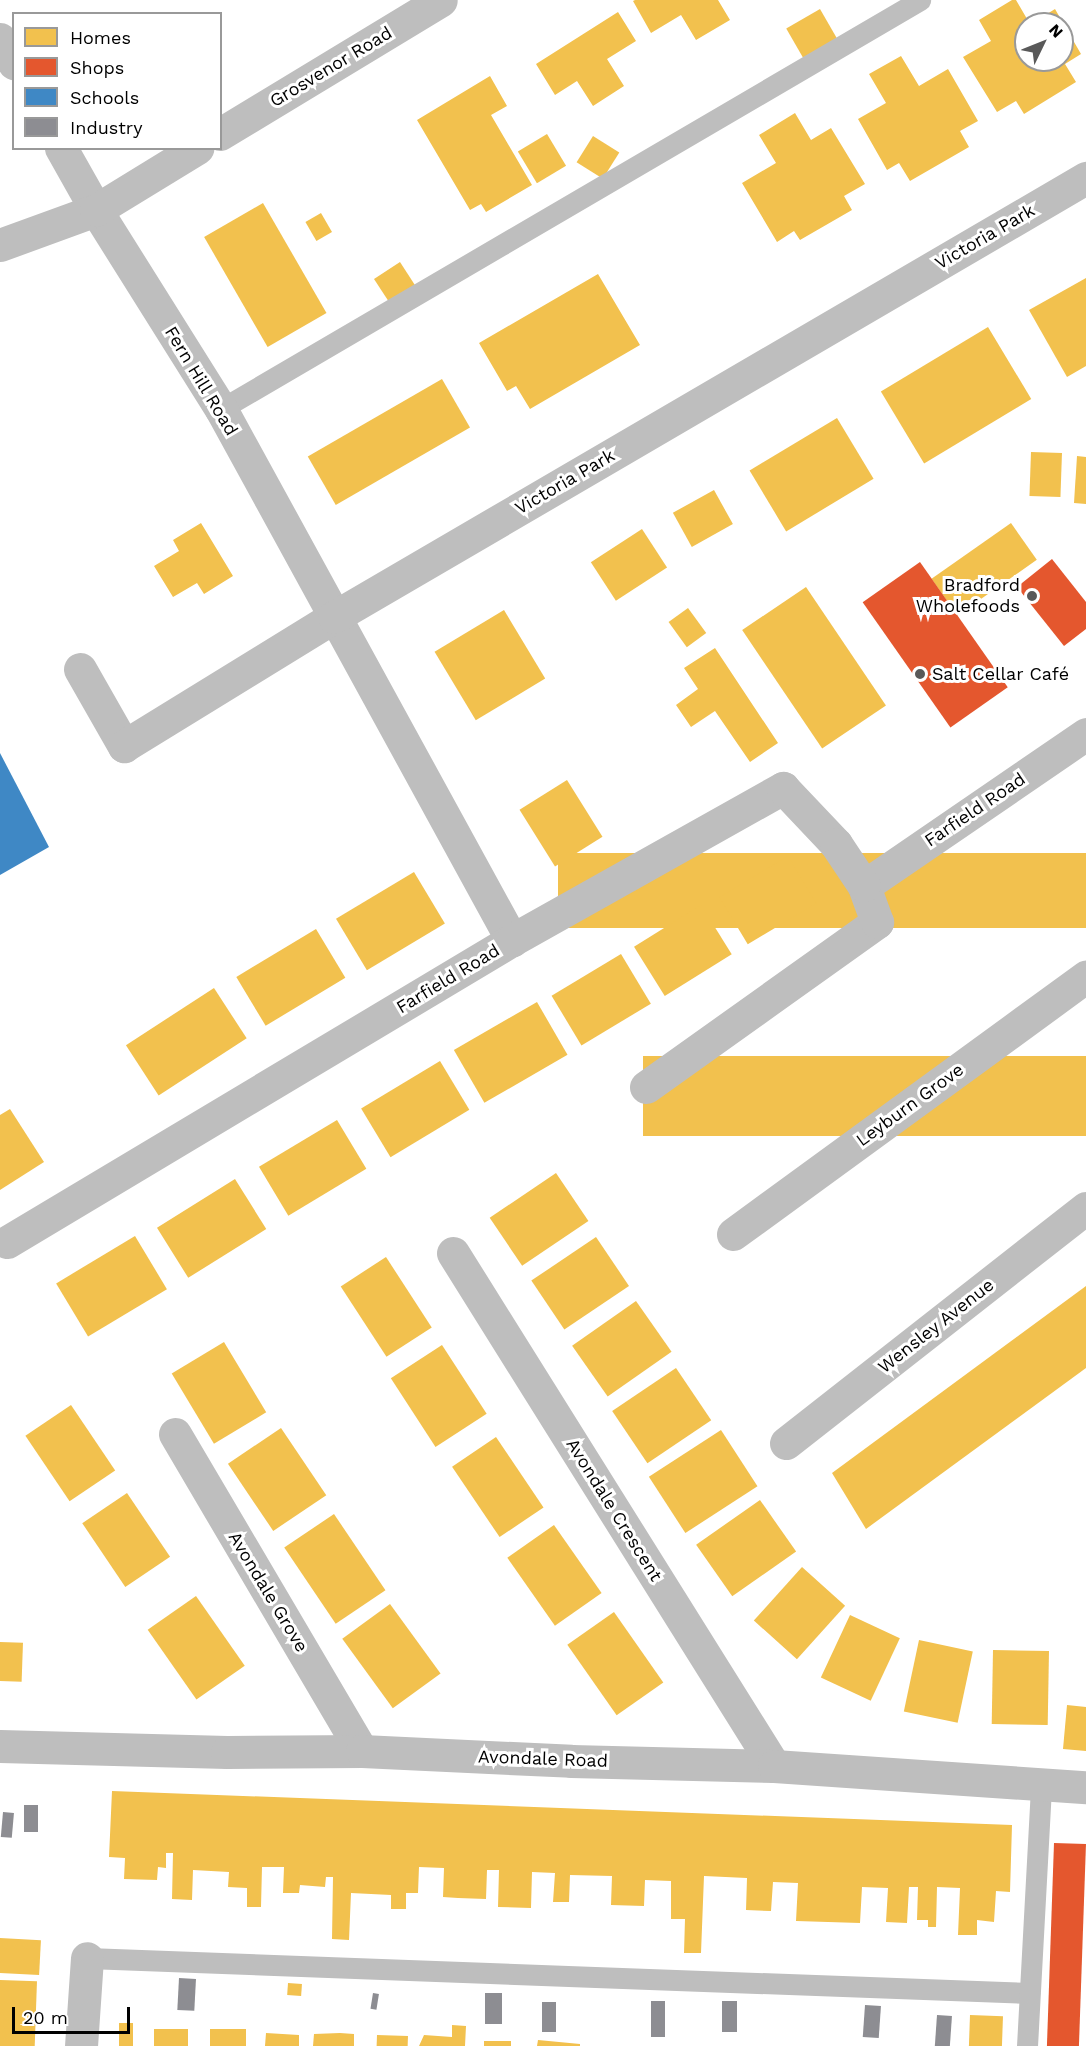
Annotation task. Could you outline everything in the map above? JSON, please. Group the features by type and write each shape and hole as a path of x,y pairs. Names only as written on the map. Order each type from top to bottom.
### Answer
{"street":[{"name":"Grosvenor Road","path":"222,134 441,0"},
{"path":"0,39 12,60"},
{"name":"Fern Hill Road","path":"63,150 96,210 221,410 512,940"},
{"path":"0,245 96,210 194,150"},
{"name":"Victoria Park","path":"80,669 124,746 334,617 1086,178"},
{"name":"Farfield Road","path":"864,886 1086,734"},
{"name":"Farfield Road","path":"7,1242 512,940 783,788 836,844 864,886 877,922 646,1087"},
{"name":"Leyburn Grove","path":"734,1234 1086,977"},
{"name":"Wensley Avenue","path":"786,1443 1086,1208"},
{"name":"Avondale Crescent","path":"453,1253 774,1766"},
{"name":"Avondale Grove","path":"175,1434 362,1751"},
{"name":"Avondale Road","path":"0,1746 216,1752 362,1751 571,1761 774,1766 1086,1787"},
{"path":"81,2046 87,1959"}],"lane":[{"path":"221,410 920,0"},
{"path":"1027,2046 1041,1784"},
{"path":"87,1959 1029,1993"}],"building: Homes":[{"path":"718,0 730,20 696,40 681,15 651,33 633,1"},
{"path":"1012,0 1016,0 1023,12 1014,12 1014,72 1070,72 1076,82 1024,114 1016,101 997,112 963,57 991,41 979,20"},
{"path":"820,9 837,38 803,58 786,28"},
{"path":"618,12 636,41 607,59 624,86 593,106 577,81 555,95 536,64"},
{"path":"1074,42 1081,54 1074,58"},
{"path":"901,56 919,86 948,69 978,121 960,131 969,147 910,181 899,163 887,170 858,119 886,103 869,74"},
{"path":"490,76 507,106 491,115 532,185 486,212 481,204 470,210 417,120"},
{"path":"795,113 811,140 831,128 865,184 844,196 852,210 800,240 794,231 777,242 742,183 776,163 759,135"},
{"path":"547,134 566,166 537,183 518,152"},
{"path":"593,136 619,152 603,179 577,162"},
{"path":"263,203 326,313 268,347 204,237"},
{"path":"321,213 332,232 316,241 305,222"},
{"path":"400,262 416,287 390,304 374,279"},
{"path":"598,274 640,345 530,409 516,386 507,391 479,343"},
{"path":"1086,278 1086,366 1067,377 1029,310"},
{"path":"988,327 1031,399 924,463 881,391"},
{"path":"442,379 470,427 336,505 308,456"},
{"path":"837,418 874,479 786,531 750,471"},
{"path":"1031,452 1062,453 1060,497 1029,496"},
{"path":"1077,456 1086,457 1086,504 1074,503"},
{"path":"714,490 733,524 692,547 673,513"},
{"path":"201,523 233,576 204,594 197,583 173,597 154,566 179,551 173,540"},
{"path":"1011,523 1037,560 957,615 932,579"},
{"path":"642,529 667,568 616,601 591,562"},
{"path":"806,587 886,706 822,749 742,630"},
{"path":"688,608 706,633 687,647 669,622"},
{"path":"504,610 545,679 476,720 435,652"},
{"path":"715,648 778,743 750,762 715,711 691,727 676,705 698,689 684,668"},
{"path":"567,780 603,837 555,866 520,810"},
{"path":"558,853 1086,853 1086,928 558,928"},
{"path":"788,856 816,903 748,944 719,897"},
{"path":"414,872 445,923 367,970 336,919"},
{"path":"701,905 732,954 665,996 634,947"},
{"path":"316,929 345,978 266,1026 236,977"},
{"path":"621,954 651,1004 581,1045 552,996"},
{"path":"214,988 247,1038 159,1096 126,1045"},
{"path":"537,1002 568,1055 484,1103 454,1050"},
{"path":"643,1056 1086,1056 1086,1136 643,1136"},
{"path":"440,1061 469,1110 390,1157 361,1108"},
{"path":"10,1109 44,1162 0,1190 0,1115"},
{"path":"337,1120 366,1169 288,1216 259,1167"},
{"path":"556,1173 588,1221 522,1266 490,1218"},
{"path":"235,1179 266,1229 188,1278 157,1228"},
{"path":"135,1236 167,1289 88,1337 56,1283"},
{"path":"596,1237 629,1286 564,1330 531,1281"},
{"path":"386,1257 432,1327 386,1357 341,1286"},
{"path":"1086,1286 1086,1368 866,1529 832,1473"},
{"path":"636,1301 672,1352 608,1397 572,1346"},
{"path":"224,1342 266,1412 214,1444 172,1373"},
{"path":"442,1345 487,1414 436,1447 391,1378"},
{"path":"676,1368 711,1420 647,1463 612,1411"},
{"path":"71,1405 115,1470 70,1501 25,1436"},
{"path":"281,1428 326,1495 273,1531 228,1464"},
{"path":"721,1430 757,1486 685,1533 649,1477"},
{"path":"496,1437 544,1507 500,1537 452,1467"},
{"path":"127,1493 170,1557 125,1587 82,1523"},
{"path":"760,1500 796,1552 732,1596 696,1545"},
{"path":"334,1514 385,1590 336,1624 284,1548"},
{"path":"554,1525 602,1593 555,1626 507,1558"},
{"path":"802,1567 845,1606 797,1659 754,1621"},
{"path":"196,1596 245,1666 196,1699 148,1630"},
{"path":"390,1604 441,1674 393,1708 342,1639"},
{"path":"614,1612 663,1682 617,1715 567,1645"},
{"path":"850,1615 900,1638 871,1701 821,1678"},
{"path":"919,1640 973,1651 958,1723 904,1711"},
{"path":"0,1642 23,1643 22,1682 0,1681"},
{"path":"993,1650 1049,1651 1048,1725 992,1724"},
{"path":"1067,1705 1086,1707 1086,1751 1063,1749"},
{"path":"112,1791 1012,1825 1010,1892 996,1891 994,1922 977,1920 977,1935 958,1935 960,1888 937,1887 936,1927 928,1927 928,1920 917,1920 918,1887 909,1887 907,1923 886,1922 888,1888 862,1887 860,1923 796,1921 798,1883 773,1882 771,1911 746,1910 747,1878 704,1876 701,1953 684,1953 685,1919 671,1919 671,1881 645,1880 644,1906 611,1905 612,1876 570,1875 569,1902 553,1902 555,1873 532,1872 531,1908 498,1907 499,1870 487,1870 486,1899 458,1898 443,1897 444,1868 419,1867 418,1893 406,1893 406,1909 391,1909 391,1895 351,1893 349,1940 332,1939 333,1877 326,1877 325,1887 300,1885 299,1893 283,1893 284,1867 262,1867 261,1907 247,1907 247,1888 228,1887 229,1872 193,1870 192,1900 172,1899 173,1853 166,1853 166,1868 158,1867 157,1880 124,1879 125,1858 109,1857"},
{"path":"0,1938 41,1940 39,1975 0,1973"},
{"path":"0,1980 37,1981 35,2046 0,2046"},
{"path":"288,1983 302,1984 301,1996 287,1995"},
{"path":"970,2015 1003,2016 1002,2046 969,2046"},
{"path":"119,2023 133,2023 133,2046 119,2046"},
{"path":"452,2025 466,2026 465,2046 419,2046 424,2035 452,2037"},
{"path":"154,2029 188,2029 188,2046 154,2046"},
{"path":"210,2029 246,2029 246,2046 210,2046"},
{"path":"266,2033 299,2035 299,2046 265,2046"},
{"path":"314,2034 354,2034 354,2046 313,2046"},
{"path":"377,2035 408,2036 408,2046 377,2046"},
{"path":"538,2040 580,2044 580,2046 537,2046"},
{"path":"484,2041 511,2041 511,2046 484,2046"}],"building: Shops":[{"path":"1052,559 1086,602 1086,629 1064,646 1017,587"},
{"path":"920,562 1008,687 950,727 863,602"},
{"path":"1054,1843 1086,1844 1079,2046 1047,2046"}],"building: Schools":[{"path":"0,753 49,847 0,875"}],"building: Industry":[{"path":"24,1805 38,1805 38,1832 24,1832"},
{"path":"3,1812 14,1813 12,1838 1,1837"},
{"path":"179,1978 196,1979 194,2011 177,2010"},
{"path":"373,1993 379,1994 376,2010 370,2009"},
{"path":"485,1993 502,1993 502,2024 485,2024"},
{"path":"651,2001 665,2001 665,2037 651,2037"},
{"path":"722,2001 737,2001 737,2032 722,2032"},
{"path":"542,2002 556,2002 556,2032 542,2032"},
{"path":"865,2005 881,2006 879,2038 863,2037"},
{"path":"937,2015 952,2016 950,2046 935,2046"}],"place":[{"name":"Bradford Wholefoods","path":"1032,596"},
{"name":"Salt Cellar Café","path":"920,674"}]}
